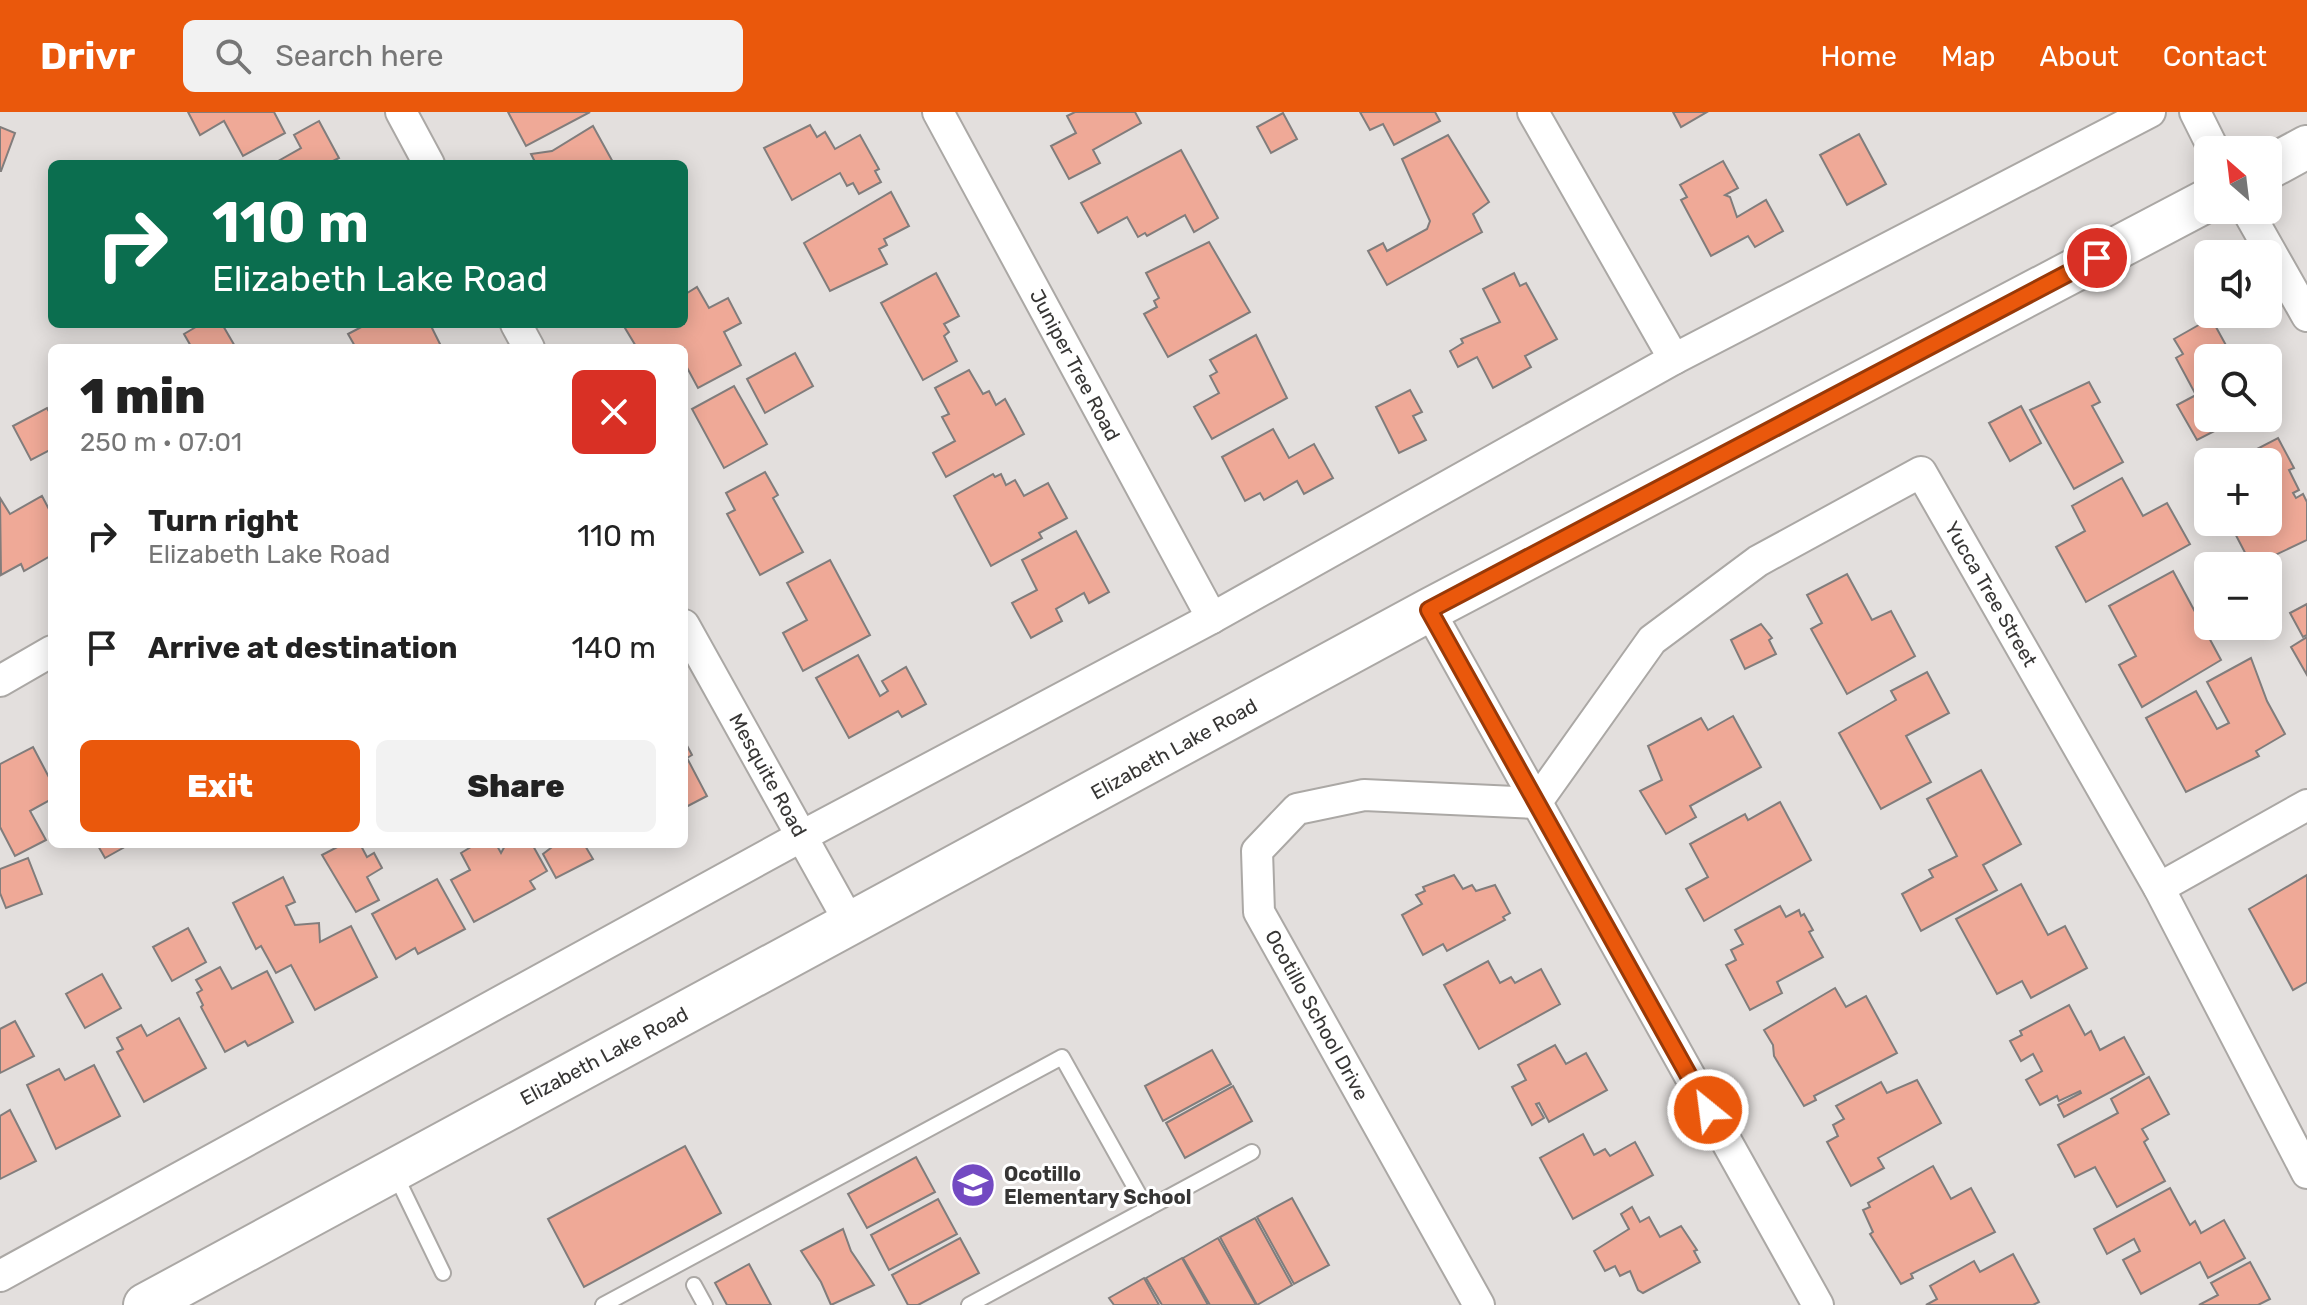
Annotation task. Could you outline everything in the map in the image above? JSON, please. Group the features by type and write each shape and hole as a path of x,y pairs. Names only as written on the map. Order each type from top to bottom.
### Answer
{"main road":[{"path":"2282,160 2307,147"},
{"name":"Elizabeth Lake Road","path":"158,1302 393,1170 1429,610 2194,207"}],"street":[{"path":"401,112 427,160"},
{"name":"Juniper Tree Road","path":"938,112 1212,618"},
{"path":"1533,112 1674,359"},
{"path":"0,1276 802,836 1212,618 1674,359 2150,112"},
{"path":"2195,112 2207,136"},
{"path":"2255,224 2307,316"},
{"name":"Yucca Tree Street","path":"1536,803 1652,640 1758,561 1921,472 2159,888 2307,1173"},
{"path":"1429,610 1818,1305"},
{"name":"Mesquite Road","path":"688,632 851,925"},
{"path":"0,681 48,653"},
{"name":"Ocotillo School Drive","path":"1479,1305 1259,912 1257,851 1297,809 1364,795 1536,803"},
{"path":"2159,888 2307,805"}],"lane":[{"path":"603,1305 1062,1057 1147,1209"},
{"path":"969,1305 1252,1152"},
{"path":"393,1170 443,1273"},
{"path":"694,1285 705,1305"}],"building":[{"path":"188,112 274,112 285,133 243,156 224,121 200,135"},
{"path":"508,112 590,112 526,146"},
{"path":"1075,112 1135,112 1141,123 1093,150 1100,163 1069,179 1051,146 1076,133 1067,116"},
{"path":"1360,112 1435,112 1440,121 1394,145 1383,124 1370,130"},
{"path":"1673,112 1707,112 1681,127"},
{"path":"1283,113 1297,139 1271,153 1257,127"},
{"path":"319,121 339,158 280,160 301,148 294,135"},
{"path":"810,125 817,137 825,132 835,149 860,135 879,169 875,171 881,182 859,194 853,183 847,186 840,173 792,200 764,148"},
{"path":"593,126 612,160 534,160 531,154 552,151"},
{"path":"0,127 15,133 1,171 0,171"},
{"path":"1859,134 1886,184 1847,205 1820,155"},
{"path":"1448,135 1489,202 1473,214 1482,232 1387,285 1368,251 1383,243 1387,251 1427,229 1430,221 1402,159"},
{"path":"1181,150 1218,218 1194,232 1185,215 1147,236 1145,233 1138,237 1127,217 1098,233 1081,203"},
{"path":"1723,161 1738,188 1725,195 1730,197 1737,217 1766,200 1783,231 1755,247 1748,236 1711,256 1681,200 1687,197 1680,185"},
{"path":"891,192 909,226 884,239 887,245 879,249 887,264 830,291 804,243"},
{"path":"1209,242 1250,312 1168,357 1144,314 1157,307 1154,301 1159,298 1146,273"},
{"path":"936,273 959,316 944,324 949,332 944,336 957,361 923,380 881,303"},
{"path":"1514,273 1520,286 1526,283 1557,339 1525,356 1531,367 1493,388 1477,357 1458,367 1450,351 1463,343 1461,339 1500,322 1483,289"},
{"path":"697,287 709,308 728,298 741,323 724,332 741,365 698,388 688,369 688,344 635,344 625,328 688,328 688,293"},
{"path":"194,328 224,328 234,344 190,344 184,334"},
{"path":"359,328 432,328 440,344 354,344 348,334"},
{"path":"2194,328 2216,328 2225,344 2194,344 2194,391 2176,358 2183,354 2174,339"},
{"path":"1256,335 1287,398 1212,439 1194,407 1219,393 1210,376 1217,372 1210,360"},
{"path":"795,353 813,386 765,413 747,379"},
{"path":"969,370 983,394 989,391 996,405 1005,399 1024,434 946,477 933,453 955,441 942,417 949,414 935,388"},
{"path":"2089,382 2100,402 2092,406 2123,462 2074,489 2030,410"},
{"path":"734,386 767,444 724,468 692,409"},
{"path":"1410,390 1422,412 1413,416 1426,440 1399,453 1376,407"},
{"path":"2194,396 2194,432 2213,432 2197,440 2177,405"},
{"path":"2021,406 2041,443 2010,461 1989,423"},
{"path":"47,408 48,451 31,460 13,426"},
{"path":"1273,429 1289,458 1314,444 1333,478 1304,494 1297,481 1264,500 1260,493 1245,501 1222,457"},
{"path":"2278,438 2294,468 2289,470 2299,490 2293,493 2296,498 2303,494 2307,502 2307,540 2282,552 2245,552 2236,536 2282,536 2282,448 2259,448"},
{"path":"765,472 778,495 773,498 803,552 760,575 727,514 735,510 726,493"},
{"path":"993,474 995,477 1001,474 1006,485 1015,480 1024,496 1048,483 1067,518 1039,533 1042,538 991,566 954,496"},
{"path":"2122,478 2143,516 2167,503 2190,544 2086,602 2056,547 2085,531 2072,506"},
{"path":"42,496 48,507 48,557 24,571 21,564 1,575 0,498 10,514"},
{"path":"1076,531 1109,592 1089,603 1084,593 1056,609 1062,621 1031,638 1012,603 1037,590 1022,560"},
{"path":"830,560 870,635 803,671 783,633 807,620 787,583"},
{"path":"2173,571 2194,610 2194,640 2210,640 2221,660 2142,707 2119,665 2136,656 2109,606"},
{"path":"1847,574 1872,620 1891,611 1915,656 1847,694 1811,629 1822,623 1807,595"},
{"path":"2307,604 2307,635 2303,637 2290,613"},
{"path":"1761,624 1772,638 1769,640 1776,654 1745,669 1731,640"},
{"path":"2307,637 2307,675 2291,647"},
{"path":"858,655 880,696 888,691 882,681 906,667 926,704 902,717 898,711 849,738 816,678"},
{"path":"2251,658 2267,701 2285,734 2256,751 2259,756 2186,792 2146,718 2196,691 2217,729 2229,723 2207,682"},
{"path":"1927,672 1949,713 1906,736 1931,782 1881,809 1839,733 1896,700 1891,691"},
{"path":"1733,716 1761,767 1690,806 1696,817 1666,834 1640,791 1662,780 1648,746 1701,718 1708,730"},
{"path":"33,747 48,775 48,801 30,811 46,840 15,856 0,827 0,764"},
{"path":"688,760 707,796 688,806"},
{"path":"1981,770 2021,844 1983,865 1997,890 1921,931 1902,894 1933,877 1929,870 1957,856 1927,799"},
{"path":"1780,802 1811,860 1704,921 1686,889 1708,877 1690,844 1745,814 1748,820"},
{"path":"99,848 123,848 105,858"},
{"path":"335,848 362,848 367,857 374,853 382,868 367,877 379,900 356,912 322,855"},
{"path":"469,848 498,848 501,853 504,848 534,848 547,871 530,881 535,889 474,922 451,880 470,870 461,853"},
{"path":"551,848 586,848 593,859 556,878 543,854"},
{"path":"28,858 42,894 6,908 0,893 0,869"},
{"path":"1454,875 1463,889 1472,885 1476,891 1495,885 1510,913 1503,917 1505,920 1447,951 1443,944 1423,955 1402,915 1422,904 1416,895 1425,891 1423,887"},
{"path":"2307,875 2307,982 2293,990 2249,909"},
{"path":"283,877 295,902 286,906 295,925 319,923 320,942 351,926 377,977 315,1010 291,965 276,973 261,946 256,949 233,903"},
{"path":"437,879 465,929 418,954 415,948 396,959 372,914"},
{"path":"2021,884 2048,935 2065,926 2087,968 2031,998 2022,981 1997,994 1956,919"},
{"path":"1780,906 1786,917 1799,910 1801,916 1804,914 1813,930 1809,932 1823,957 1777,982 1782,993 1750,1010 1726,965 1736,960 1731,950 1743,944 1735,930"},
{"path":"188,928 206,962 172,981 153,947"},
{"path":"1488,961 1500,983 1511,977 1515,983 1541,969 1560,1004 1479,1049 1444,985"},
{"path":"220,967 232,989 267,971 293,1022 248,1046 245,1041 225,1052 201,1007 203,1005 197,993 202,990 196,980"},
{"path":"102,974 121,1008 85,1028 66,994"},
{"path":"1835,988 1846,1007 1866,996 1897,1053 1814,1096 1816,1100 1804,1106 1774,1056 1773,1045 1764,1030"},
{"path":"2069,1005 2085,1035 2091,1031 2100,1050 2124,1037 2144,1074 2064,1117 2058,1105 2080,1091 2059,1101 2057,1096 2040,1105 2026,1080 2042,1071 2033,1054 2021,1061 2010,1041 2022,1035 2020,1031"},
{"path":"179,1018 206,1068 144,1102 117,1052 123,1049 117,1038 141,1025 147,1036"},
{"path":"15,1021 34,1056 0,1073 0,1029"},
{"path":"1555,1045 1566,1064 1586,1053 1607,1090 1549,1122 1539,1103 1536,1104 1544,1118 1532,1125 1512,1087 1526,1080 1518,1065"},
{"path":"1212,1050 1231,1084 1163,1121 1145,1086"},
{"path":"94,1065 120,1116 56,1149 27,1085 59,1069 65,1080"},
{"path":"2149,1077 2169,1114 2142,1129 2148,1139 2144,1142 2165,1181 2117,1207 2095,1167 2075,1177 2058,1145 2118,1113 2111,1099"},
{"path":"1917,1080 1941,1123 1878,1158 1884,1168 1851,1186 1827,1142 1838,1136 1833,1125 1844,1119 1836,1106 1881,1082 1887,1093"},
{"path":"1233,1086 1252,1121 1185,1158 1166,1123"},
{"path":"10,1110 36,1161 0,1179 0,1116"},
{"path":"1583,1134 1594,1155 1605,1149 1610,1156 1635,1142 1653,1175 1573,1219 1540,1158"},
{"path":"685,1146 721,1213 584,1287 548,1219"},
{"path":"916,1157 935,1192 867,1228 848,1194"},
{"path":"1933,1166 1951,1199 1971,1188 1995,1232 1911,1274 1913,1278 1901,1284 1870,1234 1873,1232 1863,1210 1870,1207 1868,1203"},
{"path":"2170,1188 2190,1225 2195,1221 2201,1233 2224,1220 2245,1258 2208,1278 2200,1262 2141,1294 2123,1260 2140,1251 2134,1239 2107,1254 2094,1229"},
{"path":"1292,1198 1329,1265 1294,1284 1257,1217"},
{"path":"938,1199 957,1234 889,1270 871,1235"},
{"path":"1632,1207 1640,1222 1649,1217 1660,1237 1681,1226 1697,1250 1694,1251 1700,1262 1643,1293 1638,1290 1630,1271 1620,1276 1615,1266 1605,1271 1594,1251 1629,1229 1621,1214"},
{"path":"1255,1218 1292,1285 1257,1305 1220,1237"},
{"path":"843,1229 851,1251 874,1285 831,1305 821,1282 801,1251"},
{"path":"960,1238 979,1273 918,1305 908,1305 892,1275"},
{"path":"1218,1238 1256,1305 1210,1305 1183,1258"},
{"path":"2013,1254 2039,1302 2033,1305 1926,1305 1937,1299 1930,1286 1974,1261 1980,1272"},
{"path":"1182,1258 1208,1305 1162,1305 1146,1278"},
{"path":"2250,1262 2270,1299 2258,1305 2199,1305 2218,1295 2211,1283"},
{"path":"749,1264 771,1305 727,1305 715,1283"},
{"path":"1144,1278 1159,1305 1114,1305 1109,1298"}],"place":[{"name":"Ocotillo Elementary School","path":"973,1185"}],"route":[{"path":"1708,1110 1429,610 2097,258"}]}
